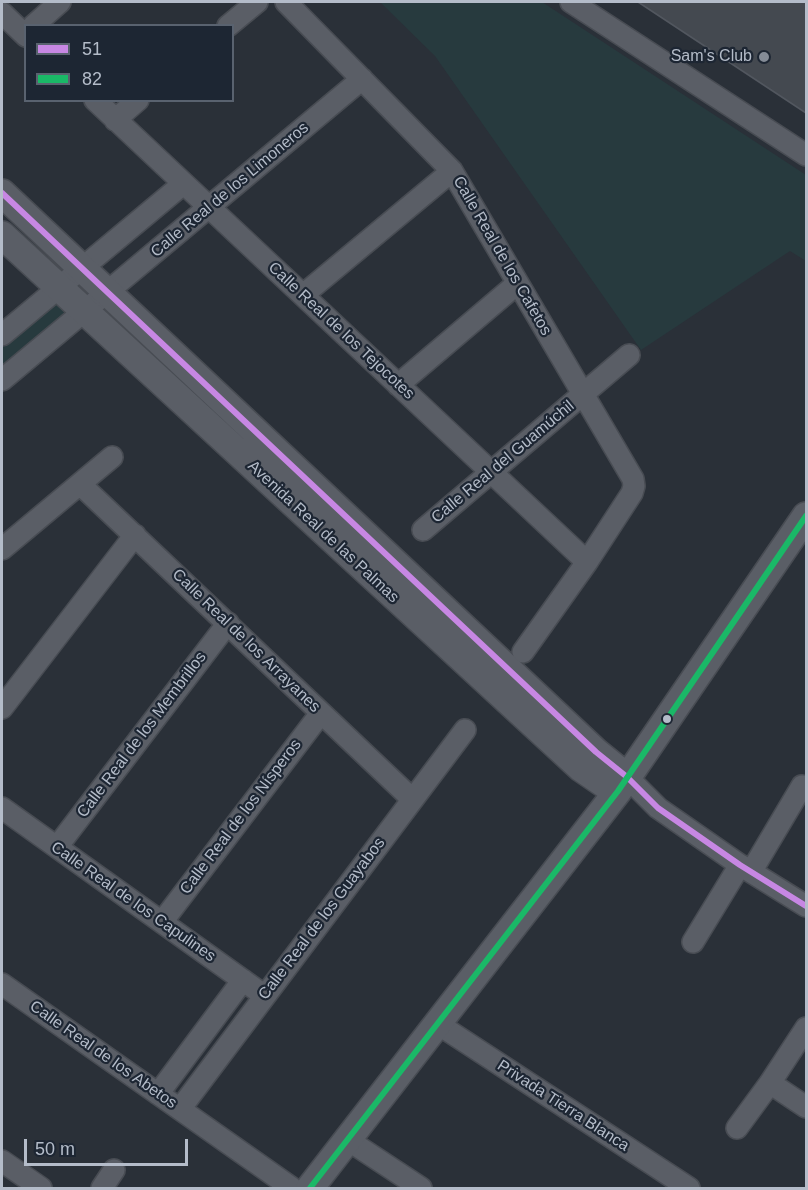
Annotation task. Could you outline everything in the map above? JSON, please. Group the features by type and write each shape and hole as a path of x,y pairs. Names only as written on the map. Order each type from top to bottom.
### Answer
{"street":[{"path":"36,24 60,2"},
{"path":"230,24 257,2"},
{"name":"Calle Real de los Cafetos","path":"286,2 452,171 631,474 634,486 632,493 587,562"},
{"path":"571,2 807,154"},
{"path":"2,13 24,30"},
{"name":"Calle Real de los Limoneros","path":"2,380 362,80"},
{"name":"Calle Real de los Tejocotes","path":"97,102 587,562"},
{"path":"115,120 136,102"},
{"path":"303,295 452,171"},
{"path":"2,335 183,183"},
{"name":"Avenida Real de las Palmas","path":"2,193 82,268 96,301"},
{"name":"Avenida Real de las Palmas","path":"2,235 58,288 96,301 587,744 621,785 746,869 807,906"},
{"path":"398,385 518,283"},
{"name":"Calle Real del Guamúchil","path":"423,530 630,355"},
{"path":"2,549 112,457"},
{"name":"Calle Real de los Arrayanes","path":"80,484 412,799"},
{"path":"310,1188 621,785 807,516"},
{"path":"2,708 135,535"},
{"path":"523,652 587,562"},
{"name":"Calle Real de los Membrillos","path":"57,847 228,623"},
{"name":"Calle Real de los Nísperos","path":"162,922 321,713"},
{"name":"Calle Real de los Guayabos","path":"180,1109 465,730"},
{"path":"693,942 802,786"},
{"name":"Calle Real de los Capulines","path":"2,808 265,996"},
{"name":"Calle Real de los Guayabos","path":"159,1094 243,980"},
{"name":"Calle Real de los Abetos","path":"2,984 292,1188"},
{"name":"Privada Tierra Blanca","path":"438,1024 689,1188"},
{"path":"737,1128 807,1029"},
{"path":"770,1083 807,1107"},
{"path":"348,1140 421,1188"},
{"path":"2,1161 40,1188"},
{"path":"102,1188 114,1170"}],"green space":[{"path":"380,2 542,2 806,175 806,261 790,251 641,350 435,56"},
{"path":"57,296 75,313 2,375 2,342"}],"building":[{"name":"Sam's Club","path":"638,2 806,2 806,113"}],"transit line":[{"name":"51","path":"2,193 658,808 740,865 806,906"},
{"name":"82","path":"310,1188 618,791 806,516"}],"place":[{"name":"Sam's Club","path":"764,57"}]}
